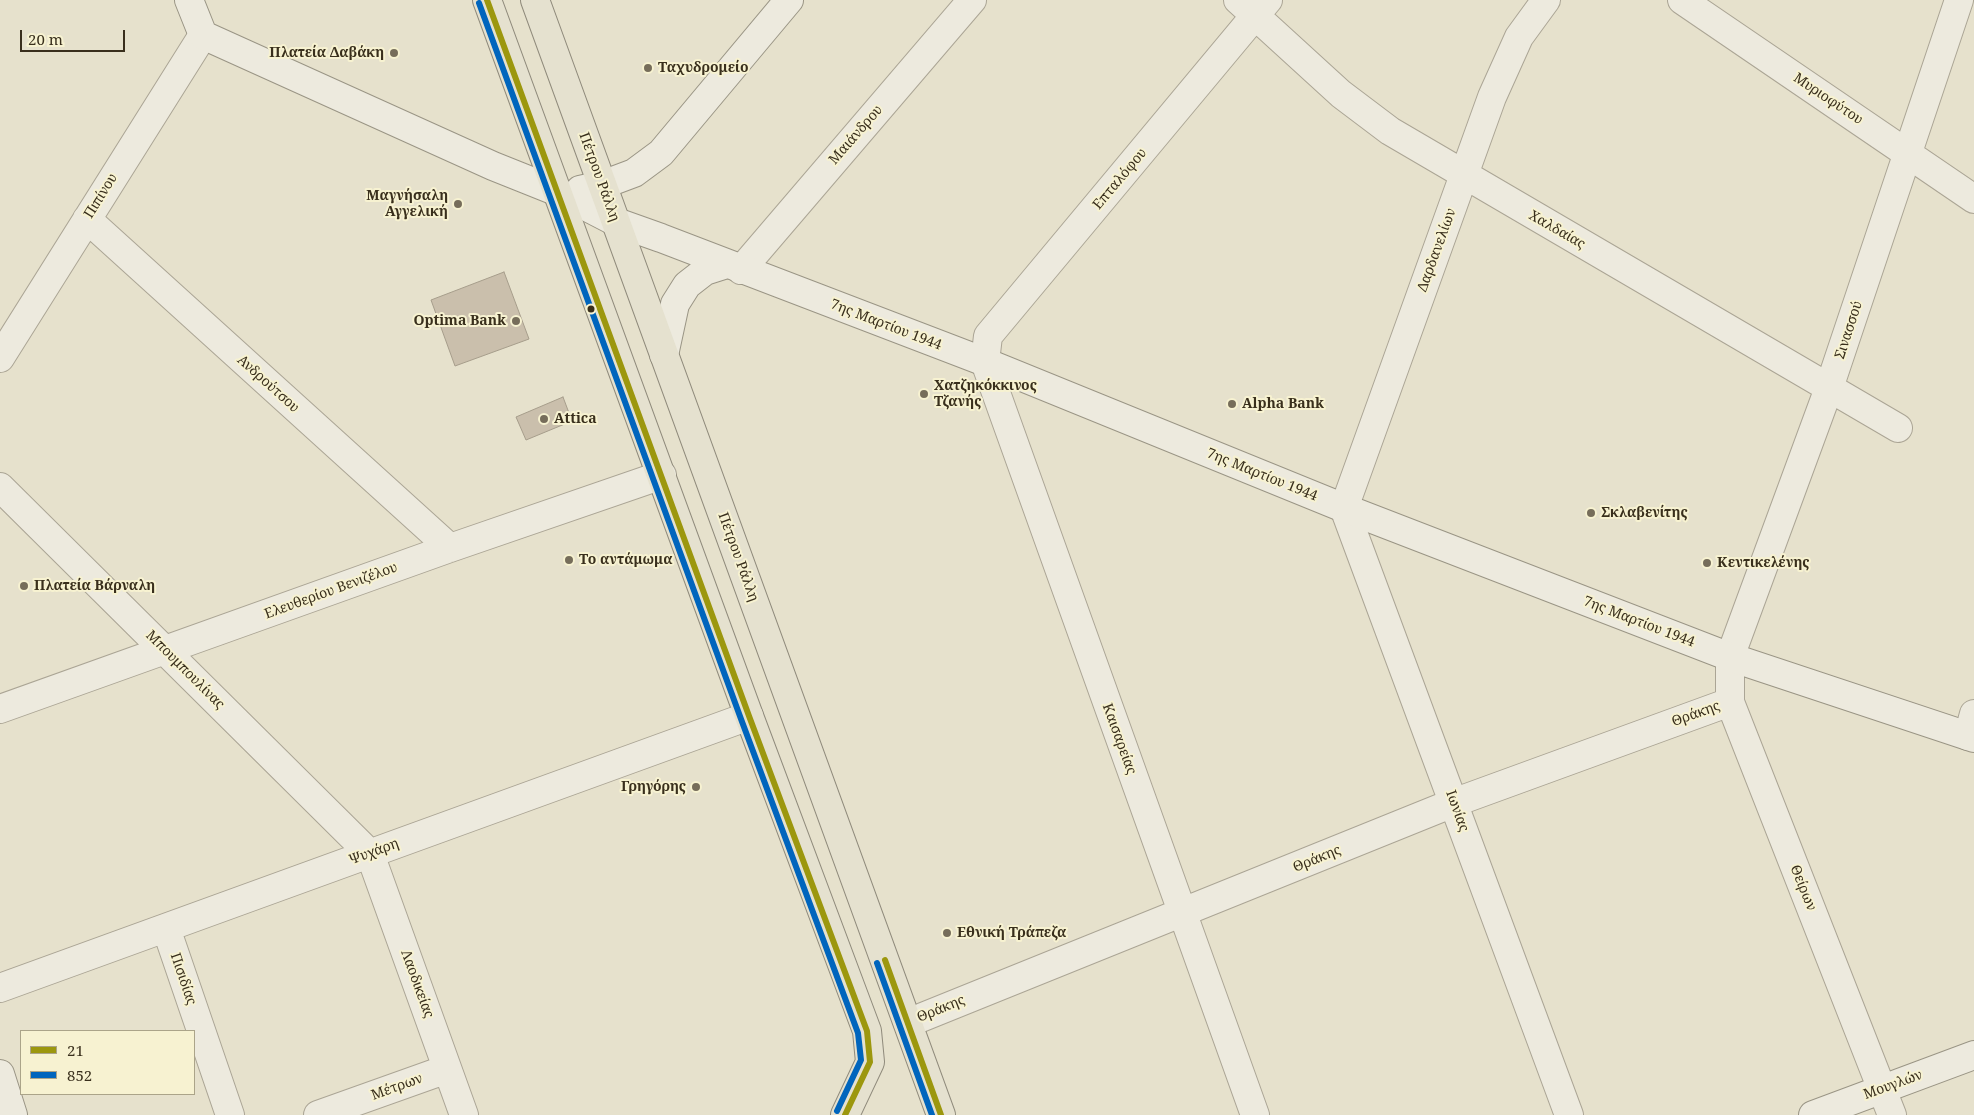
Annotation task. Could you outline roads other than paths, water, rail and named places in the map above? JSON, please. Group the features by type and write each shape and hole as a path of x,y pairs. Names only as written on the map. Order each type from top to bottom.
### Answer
{"main road":[{"path":"487,0 749,716 868,1031 870,1052 867,1070 845,1115"},
{"name":"Πέτρου Ράλλη","path":"535,0 941,1115"}],"street":[{"path":"189,0 203,35 493,166 558,192 602,186 634,173 661,153 789,0"},
{"name":"Μαιάνδρου","path":"734,267 972,0"},
{"name":"Δαρδανελίων","path":"1344,508 1492,97 1520,37 1546,0"},
{"name":"Μυριοφύτου","path":"1682,0 1974,199"},
{"name":"Σινασσού","path":"1730,657 1829,388 1958,0"},
{"name":"Χαλδαίας","path":"1254,5 1341,94 1390,131 1898,428"},
{"name":"Επταλόφου","path":"985,362 988,336 1254,5"},
{"name":"Πιπίνου","path":"0,358 203,35"},
{"name":"7ης Μαρτίου 1944","path":"558,192 616,222 985,362 1344,508 1730,657 1972,730"},
{"name":"Ανδρούτσου","path":"87,219 450,548"},
{"path":"664,354 675,304 687,285 705,271 734,267"},
{"name":"Καισαρείας","path":"985,362 1255,1115"},
{"name":"Ελευθερίου Βενιζέλου","path":"0,709 450,548 662,475"},
{"name":"Μπουμπουλίνας","path":"0,487 370,854"},
{"name":"Ιωνίας","path":"1344,508 1569,1115"},
{"name":"Θείρων","path":"1730,657 1730,702 1892,1115"},
{"name":"Θράκης","path":"908,1023 1454,803 1730,702"},
{"name":"Ψυχάρη","path":"0,988 749,716"},
{"name":"Λαοδικείας","path":"370,854 464,1115"},
{"name":"Πισιδίας","path":"166,928 230,1115"},
{"name":"Μουγλών","path":"1813,1115 1974,1055"},
{"name":"Μέτρων","path":"318,1115 447,1069"},
{"path":"0,1074 13,1115"}],"place":[{"name":"Πλατεία Δαβάκη","path":"394,53"},
{"name":"Ταχυδρομείο","path":"648,68"},
{"name":"Μαγνήσαλη Αγγελική","path":"458,204"},
{"name":"Optima Bank","path":"516,321"},
{"name":"Χατζηκόκκινος Τζανής","path":"924,394"},
{"name":"Alpha Bank","path":"1232,404"},
{"name":"Attica","path":"544,419"},
{"name":"Σκλαβενίτης","path":"1591,513"},
{"name":"Το αντάμωμα","path":"569,560"},
{"name":"Κεντικελένης","path":"1707,563"},
{"name":"Πλατεία Βάρναλη","path":"24,586"},
{"name":"Γρηγόρης","path":"696,787"},
{"name":"Εθνική Τράπεζα","path":"947,933"}]}
